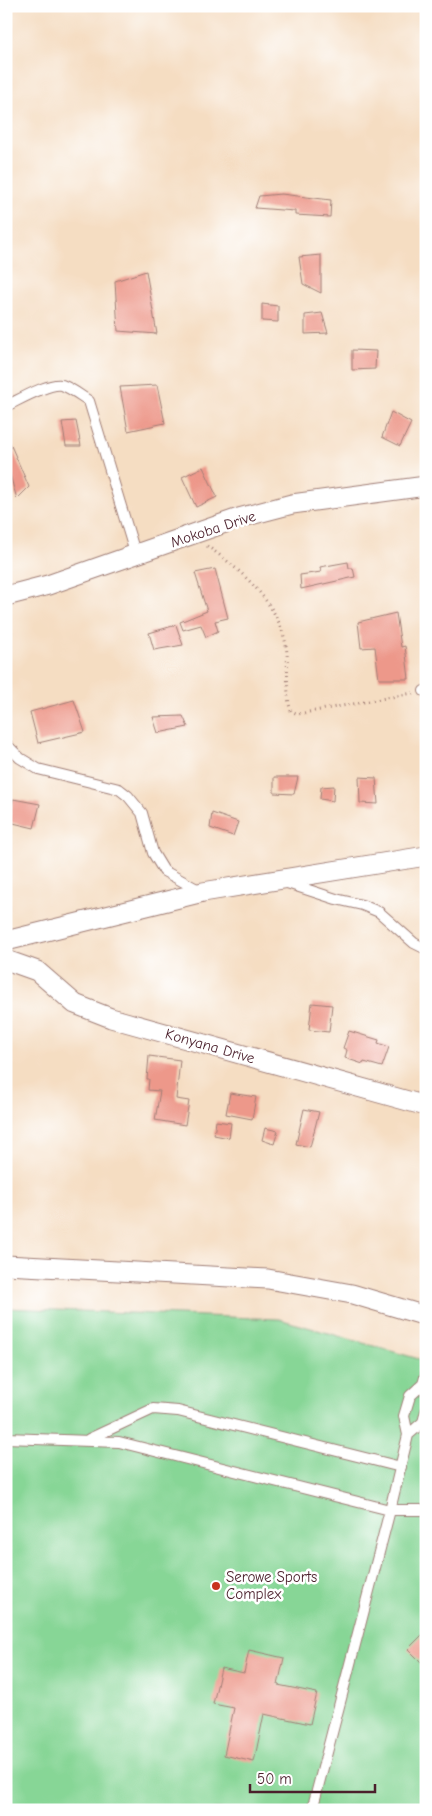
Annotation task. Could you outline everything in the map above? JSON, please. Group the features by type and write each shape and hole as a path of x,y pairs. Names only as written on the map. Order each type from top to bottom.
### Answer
{"street":[{"name":"Mokoba Drive","path":"6,596 48,586 239,518 292,504 426,486"},
{"path":"6,941 203,892 426,856"},
{"name":"Konyana Drive","path":"6,960 36,971 75,1004 112,1018 426,1106"},
{"path":"6,1265 268,1279 352,1294 426,1316"}],"lane":[{"path":"6,406 50,386 59,384 90,401 136,556"},
{"path":"6,744 20,758 38,769 119,790 128,796 142,813 152,853 164,871 203,892"},
{"path":"276,880 380,912 414,943 426,949"},
{"path":"312,1810 401,1467 408,1435 404,1416 410,1396 425,1383"},
{"path":"86,1440 153,1409 178,1411 401,1467"},
{"path":"408,1435 423,1422 426,1411"},
{"path":"6,1438 120,1442 390,1510 426,1510"}],"path":[{"path":"190,535 223,557 240,572 259,591 278,618 287,651 288,704 291,711 298,714 425,691"}],"green space":[{"name":"Serowe Sports Complex","path":"6,1308 279,1319 426,1361 426,1810 6,1810"}],"building":[{"path":"281,194 331,200 330,217 295,215 295,211 255,208 259,196"},
{"path":"321,255 321,293 303,284 299,257"},
{"path":"146,271 157,334 118,331 115,281"},
{"path":"262,304 278,306 278,322 262,321"},
{"path":"322,313 328,333 305,334 305,315"},
{"path":"352,350 376,351 375,369 352,370"},
{"path":"157,385 165,423 128,431 120,387"},
{"path":"391,412 411,423 400,446 382,437"},
{"path":"76,421 81,446 66,446 62,422"},
{"path":"6,441 9,441 29,487 17,499 6,461"},
{"path":"203,467 217,497 196,507 182,477"},
{"path":"348,562 349,568 353,568 355,577 301,589 300,575 321,572 320,567"},
{"path":"215,569 228,618 215,621 218,631 206,637 201,625 183,630 180,622 207,611 195,573"},
{"path":"396,613 401,647 405,646 409,679 379,679 375,647 361,648 358,622"},
{"path":"176,625 183,645 154,650 149,633"},
{"path":"74,700 85,732 38,743 30,712"},
{"path":"183,716 188,727 158,733 153,717"},
{"path":"274,777 298,777 294,794 274,793"},
{"path":"359,777 376,778 378,804 360,803"},
{"path":"334,786 333,801 320,799 321,787"},
{"path":"13,799 40,804 34,828 9,822"},
{"path":"212,813 238,822 233,836 210,828"},
{"path":"312,1003 332,1005 329,1032 309,1030"},
{"path":"349,1031 379,1040 378,1043 389,1047 382,1067 364,1062 363,1064 345,1058 347,1050 343,1048"},
{"path":"149,1056 180,1060 176,1099 189,1101 185,1125 155,1120 160,1091 148,1090"},
{"path":"230,1093 256,1097 252,1119 226,1114"},
{"path":"304,1109 319,1112 310,1147 296,1144"},
{"path":"216,1121 231,1123 229,1138 214,1135"},
{"path":"265,1128 278,1131 274,1144 262,1140"},
{"path":"426,1631 426,1667 408,1649"},
{"path":"249,1650 284,1658 278,1685 317,1693 310,1724 264,1714 254,1762 224,1755 234,1708 213,1704 221,1668 244,1673"}],"place":[{"name":"Serowe Sports Complex","path":"216,1586"}]}
